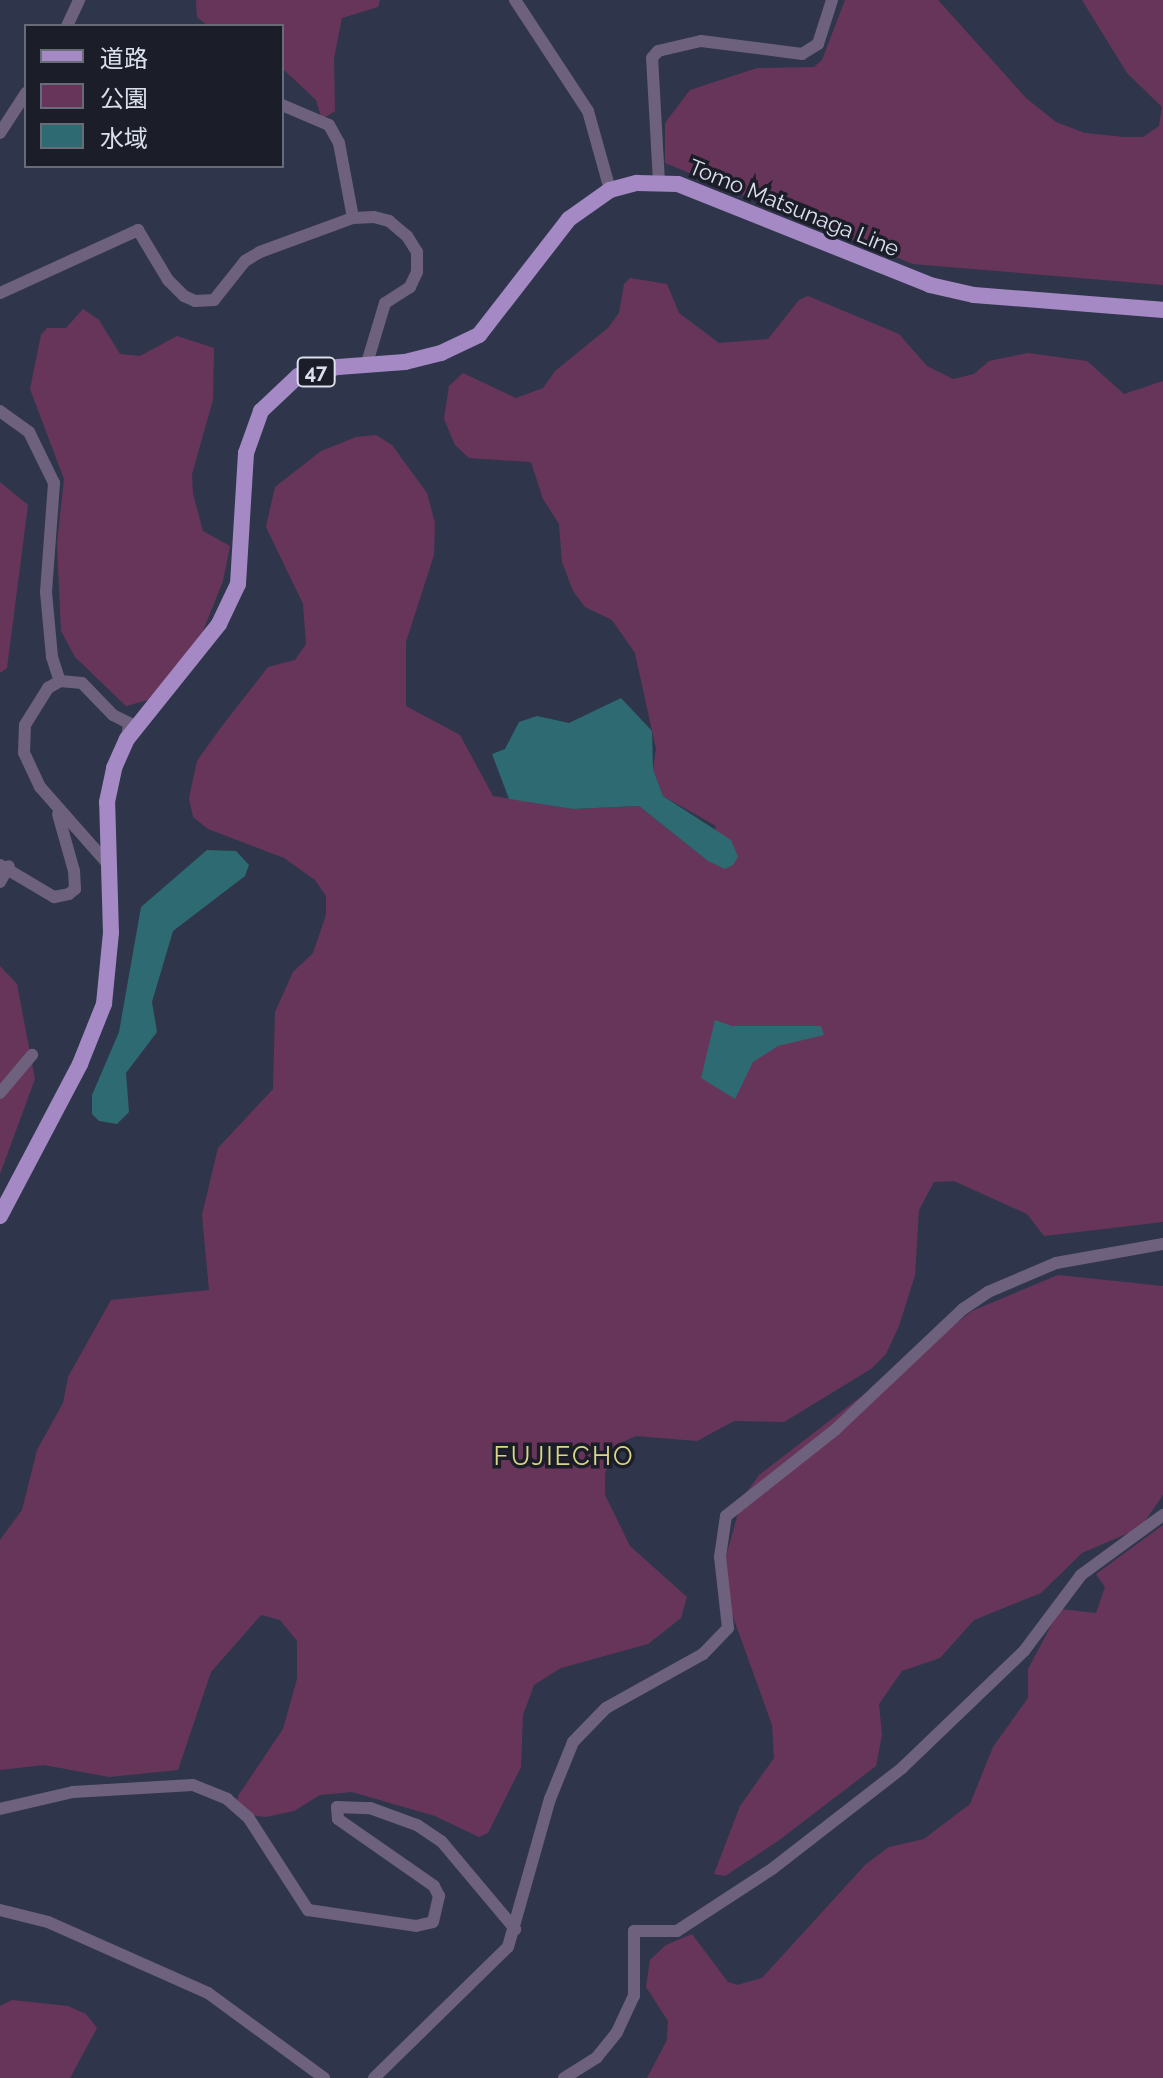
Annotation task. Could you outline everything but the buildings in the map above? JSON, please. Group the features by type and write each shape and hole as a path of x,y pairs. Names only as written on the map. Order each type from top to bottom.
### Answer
{"main road":[{"name":"Tomo Matsunaga Line","path":"0,1216 80,1064 104,1004 111,933 107,802 127,739 219,624 238,584 246,453 261,411 298,376 441,353 479,335 569,219 610,190 659,182 678,184 930,285 974,295 1163,310"}],"street":[{"path":"68,24 79,0"},
{"path":"515,0 588,111 610,190"},
{"path":"659,182 652,58 658,51 701,41 802,54 818,44 832,0"},
{"path":"0,133 24,96"},
{"path":"284,106 329,125 339,143 353,218"},
{"path":"0,293 138,230 168,280 184,296 195,301 214,300 245,261 260,252 353,218 389,221 417,252 417,272 410,287 385,303 367,363"},
{"path":"0,411 29,432 54,483 46,592 52,657 60,681"},
{"path":"108,864 58,810 24,753 25,725 38,698 60,681 82,683 113,715 129,723 127,739"},
{"path":"0,882 5,866 54,897 75,889 58,810"},
{"path":"0,1093 32,1055"},
{"path":"374,2078 500,1956 515,1929 550,1799 573,1742 606,1708 703,1654 728,1628 720,1557 726,1516 836,1429 963,1309 988,1292 1056,1263 1163,1244"},
{"path":"564,2078 597,2057 623,2020 634,1996 634,1931 677,1931 772,1869 902,1768 1024,1651 1068,1588 1163,1515"},
{"path":"0,1809 73,1792 193,1785 227,1799 248,1817 308,1910 416,1926 433,1922 439,1896 434,1886 338,1819 337,1807 370,1808 417,1825 442,1842 515,1929"},
{"path":"0,1910 48,1922 208,1993 324,2078"}],"green space":[{"path":"196,0 380,0 378,7 342,18 334,58 335,111 322,119 316,100 284,70 284,24 206,24 197,17"},
{"path":"845,0 938,0 1026,98 1056,122 1085,133 1143,137 1159,126 1162,107 1127,73 1082,0 1163,0 1163,285 913,264 665,163 665,123 690,90 757,68 814,67 822,60"},
{"path":"630,278 667,284 679,313 719,343 768,339 799,300 808,296 899,334 927,366 953,379 974,374 989,361 1028,353 1087,361 1124,394 1163,381 1163,1222 1044,1236 1027,1214 954,1181 934,1182 919,1210 915,1275 899,1326 886,1354 871,1369 784,1422 734,1421 697,1441 636,1436 618,1444 605,1473 605,1495 630,1546 687,1597 681,1618 648,1644 561,1668 534,1685 523,1715 521,1767 488,1833 479,1837 435,1816 352,1792 320,1795 294,1811 266,1817 236,1813 238,1796 283,1729 297,1679 297,1641 280,1620 261,1615 211,1672 178,1770 109,1777 44,1765 0,1770 0,1540 22,1510 37,1450 63,1403 68,1377 111,1300 209,1290 202,1215 218,1148 273,1089 275,1012 293,972 313,953 326,915 326,896 315,880 284,858 208,829 193,817 189,798 197,761 219,730 268,667 295,660 306,644 303,604 266,527 275,487 321,451 356,437 376,435 392,445 427,493 435,523 434,555 406,642 406,706 460,735 493,796 573,809 639,806 708,861 716,826 663,796 653,769 656,749 635,653 612,620 585,607 573,591 562,562 559,524 543,499 531,462 469,458 455,445 444,419 449,386 463,373 516,398 543,388 555,371 608,328 619,313 624,284"},
{"path":"83,309 99,320 120,354 140,356 177,336 214,348 213,400 192,474 193,494 203,531 230,546 223,581 199,641 155,698 126,706 75,657 61,631 57,544 64,479 30,389 41,335 47,328 66,328"},
{"path":"0,482 28,505 7,668 0,673"},
{"path":"0,966 17,984 35,1079 0,1174"},
{"path":"1058,1275 1163,1286 1163,1495 1140,1528 1082,1553 1041,1593 974,1620 940,1658 902,1671 879,1704 882,1735 876,1766 778,1841 725,1876 714,1874 740,1806 774,1758 772,1725 723,1589 723,1567 742,1499 759,1475 972,1311"},
{"path":"1163,1525 1163,2078 647,2078 667,2040 668,2021 646,1987 650,1960 666,1945 692,1934 728,1982 737,1985 762,1978 865,1865 889,1847 924,1839 970,1804 993,1747 1028,1698 1028,1669 1060,1609 1096,1613 1105,1587 1096,1574"},
{"path":"12,2000 68,2006 86,2014 97,2028 70,2078 0,2078 0,2006"}],"water":[{"path":"621,698 652,731 653,769 663,796 731,840 738,857 733,865 725,869 708,861 639,806 573,809 509,799 492,754 505,749 519,722 537,716 569,723"},
{"path":"207,850 236,851 249,865 245,876 173,931 152,1002 157,1032 126,1073 129,1112 117,1124 99,1121 92,1114 92,1095 119,1032 141,907"},
{"path":"715,1020 732,1026 821,1026 824,1035 778,1046 753,1062 735,1099 701,1078"}],"district":[{"name":"FUJIECHO","path":"564,1457"}]}
